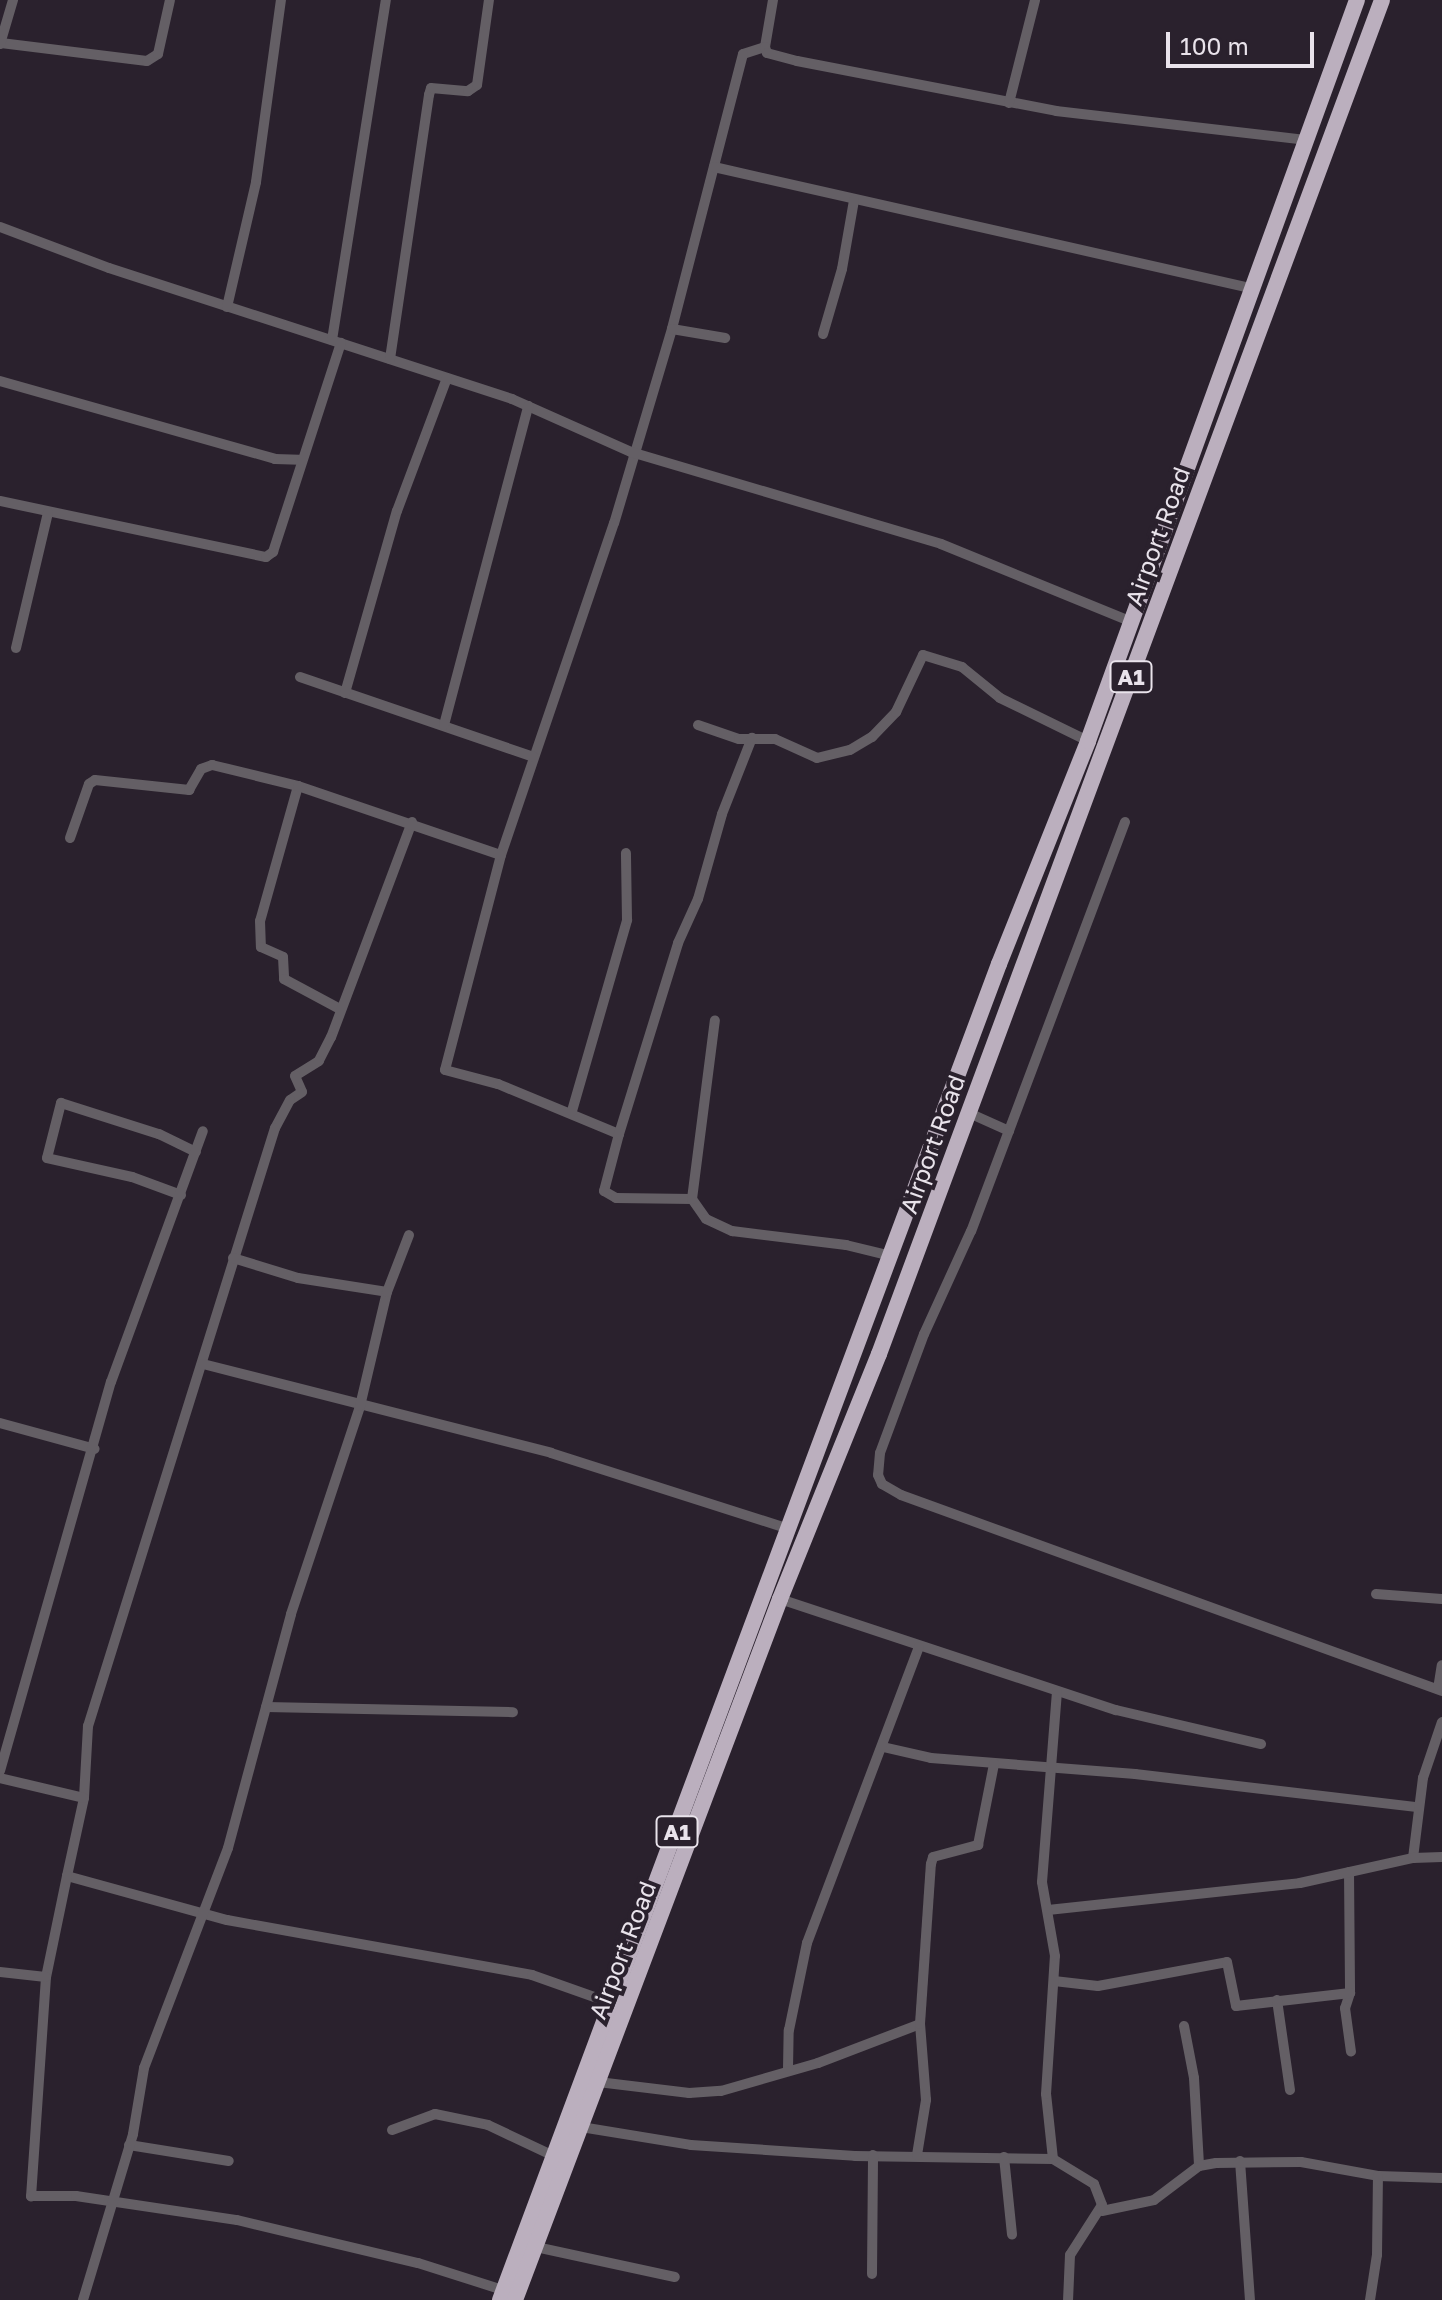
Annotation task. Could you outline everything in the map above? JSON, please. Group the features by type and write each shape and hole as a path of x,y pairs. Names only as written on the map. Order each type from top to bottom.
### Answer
{"highway":[{"name":"Airport Road","path":"506,2297 536,2247 598,2082 619,2006 789,1529 1088,741 1357,0"},
{"name":"Airport Road","path":"506,2297 556,2157 879,1354 1377,1"}],"street":[{"path":"13,0 0,43 147,61 158,54 170,0"},
{"path":"227,307 251,211 281,0"},
{"path":"0,501 266,557 273,552 337,342 386,0"},
{"path":"390,359 429,95 435,87 468,91 477,85 489,0"},
{"path":"773,0 765,47 767,53 797,61 1009,103 1305,140"},
{"path":"1009,103 1035,0"},
{"path":"572,1111 445,1070 501,855 614,523 631,452 672,329 743,54 765,47"},
{"path":"714,167 1250,288"},
{"path":"823,334 842,269 854,200"},
{"path":"0,227 227,307 528,406 631,452 941,544 1132,622"},
{"path":"672,329 725,338"},
{"path":"345,693 397,511 447,378"},
{"path":"0,381 275,459 299,460"},
{"path":"444,725 528,406"},
{"path":"16,648 48,513"},
{"path":"698,725 739,739 775,739 817,758 850,750 872,737 896,712 923,655 962,667 1000,698 1088,741"},
{"path":"300,677 534,757"},
{"path":"692,1199 645,1201 604,1191 678,943 698,899 722,814 752,738"},
{"path":"70,838 89,784 95,780 189,790 201,769 212,765 298,786 412,822 501,855"},
{"path":"298,786 260,921 261,947 283,957 284,979 340,1009"},
{"path":"412,822 319,1061 295,1076 302,1092 290,1100 275,1128 88,1726 84,1798 46,1977 31,2196 237,2220 418,2263 506,2297"},
{"path":"1125,822 1009,1131 880,1453 882,1484 1080,1562 1440,1690 1442,1665"},
{"path":"619,1134 574,1117 572,1111 627,920 626,853"},
{"path":"715,1020 692,1199 706,1219 732,1231 846,1245 891,1256"},
{"path":"181,1195 132,1177 47,1158 61,1103 159,1134 196,1152"},
{"path":"969,1113 1009,1131"},
{"path":"0,1771 95,1449 111,1382 203,1131"},
{"path":"83,2300 129,2145 149,2054 228,1848 291,1614 360,1406 387,1292 409,1235"},
{"path":"233,1258 298,1278 387,1292"},
{"path":"203,1364 551,1453 789,1529"},
{"path":"0,1423 95,1449"},
{"path":"1376,1594 1442,1599"},
{"path":"780,1599 1057,1692 1261,1744"},
{"path":"788,2069 789,2030 807,1943 919,1647"},
{"path":"1053,2159 1046,2094 1054,1981 1048,1910 1042,1882 1057,1692"},
{"path":"266,1707 513,1712"},
{"path":"1413,1858 1417,1807 1442,1722"},
{"path":"883,1747 994,1764 1053,1767 1417,1807"},
{"path":"917,2155 926,2100 920,2024 933,1857 968,1852 978,1845 994,1764"},
{"path":"0,1778 84,1798"},
{"path":"1048,1910 1300,1883 1413,1858 1442,1857"},
{"path":"1349,1872 1350,1993 1345,2008 1351,2052"},
{"path":"67,1876 202,1914 532,1975 619,2006"},
{"path":"1054,1981 1098,1986 1227,1962 1236,2006 1350,1993"},
{"path":"0,1972 46,1977"},
{"path":"1277,2000 1290,2090"},
{"path":"598,2082 689,2093 721,2091 920,2024"},
{"path":"1184,2026 1194,2078 1199,2166"},
{"path":"392,2130 435,2114 450,2116 488,2125 556,2157"},
{"path":"581,2127 691,2145 873,2155 1053,2159 1094,2184 1102,2211"},
{"path":"129,2145 229,2161"},
{"path":"872,2274 873,2155"},
{"path":"1004,2157 1012,2235"},
{"path":"1240,2161 1250,2300"},
{"path":"1068,2300 1070,2255 1102,2211 1154,2200 1199,2166 1240,2161 1301,2162 1378,2176 1442,2178"},
{"path":"1370,2300 1377,2255 1378,2176"},
{"path":"536,2247 675,2277"}]}
